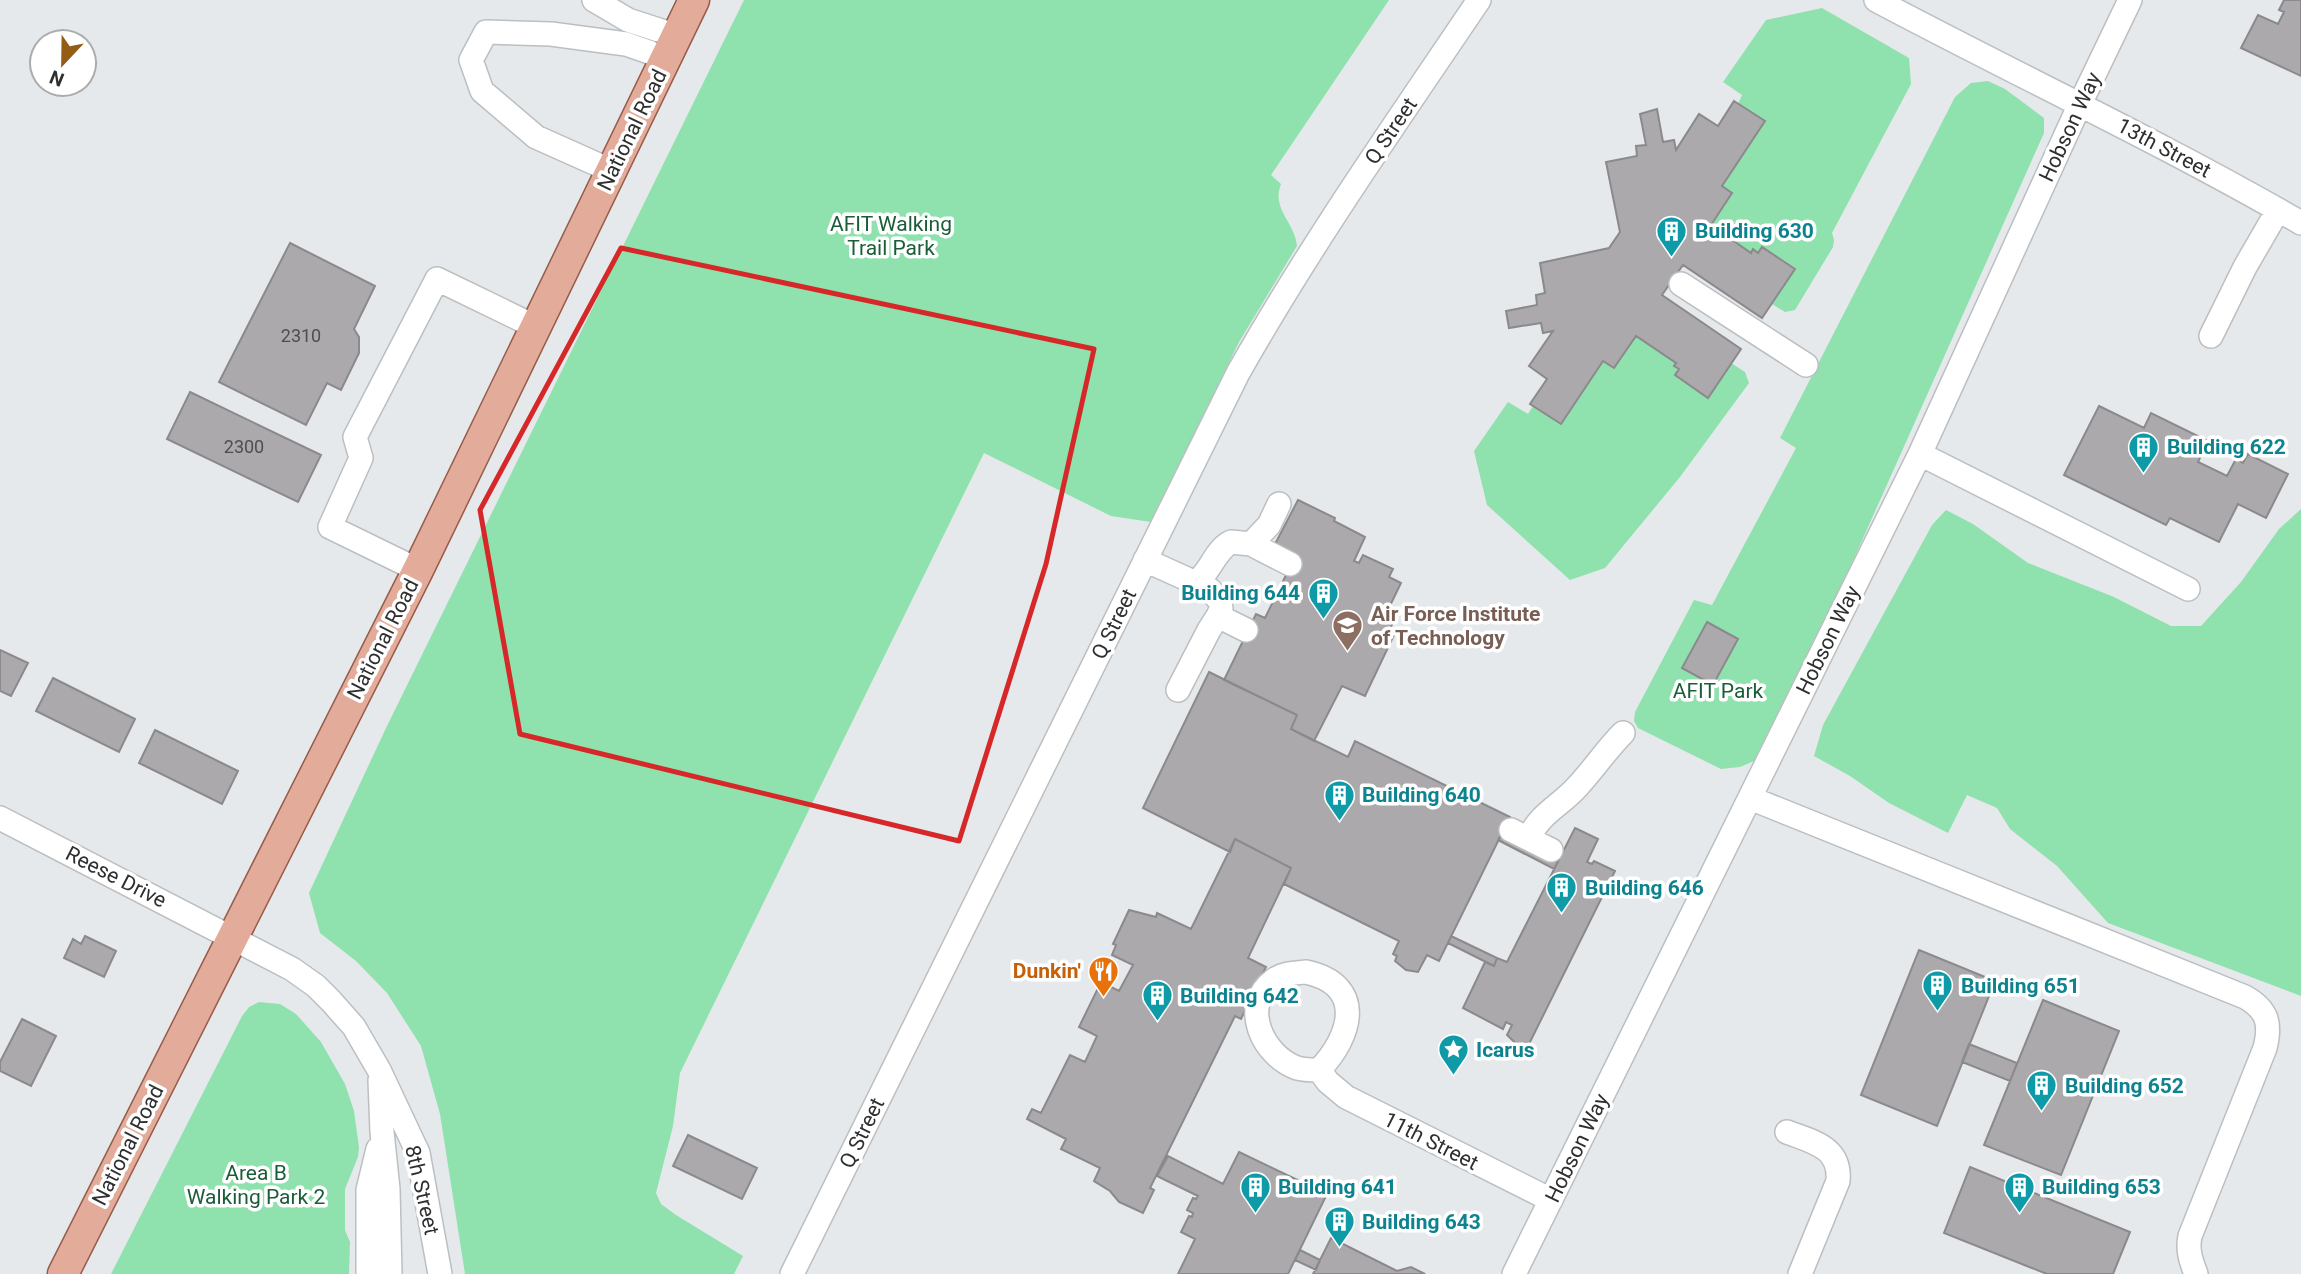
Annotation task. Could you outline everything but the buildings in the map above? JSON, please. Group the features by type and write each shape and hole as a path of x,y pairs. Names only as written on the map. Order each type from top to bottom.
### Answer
{"main road":[{"name":"National Road","path":"63,1274 418,570 694,0"}],"street":[{"path":"594,0 632,10 672,47"},
{"name":"Q Street","path":"792,1274 1238,373 1294,277 1479,0"},
{"name":"13th Street","path":"1876,0 2080,104 2301,223"},
{"name":"Hobson Way","path":"1514,1274 1920,454 2130,0"},
{"path":"612,171 536,137 482,91 471,60 486,32 551,34 672,47"},
{"path":"2211,336 2245,267 2278,210"},
{"path":"418,570 330,527 361,458 355,437 437,279 536,327"},
{"path":"1681,284 1806,365"},
{"path":"1920,454 2188,589"},
{"path":"1251,544 1280,515"},
{"path":"1195,583 1204,577 1225,545 1236,541 1251,544 1290,564"},
{"path":"1145,560 1217,595 1220,601 1218,616 1178,690"},
{"path":"1218,616 1246,630"},
{"path":"1551,850 1520,834 1533,827 1577,787 1602,754 1623,733"},
{"path":"1750,797 2256,1003 2267,1021 2268,1035 2190,1236 2189,1254 2196,1274"},
{"name":"Reese Drive","path":"0,818 232,937"},
{"name":"8th Street","path":"232,937 292,969 316,986 354,1027 379,1070 418,1153 440,1274"},
{"path":"1306,972 1317,975 1336,986 1343,996 1347,1010 1345,1034 1319,1070 1297,1068 1280,1058 1269,1048 1258,1027 1258,1007 1262,996 1275,980 1286,975 1306,972"},
{"name":"8th Street","path":"379,1070 382,1132"},
{"name":"11th Street","path":"1319,1070 1328,1082 1346,1097 1551,1200"},
{"path":"368,1274 368,1190 382,1132"},
{"path":"380,1274 377,1190 382,1132"},
{"path":"382,1132 388,1189 390,1274"},
{"path":"382,1132 399,1193 401,1274"},
{"path":"1787,1132 1825,1148 1832,1155 1839,1171 1838,1181 1800,1274"}],"highlighted area":[{"path":"621,248 1094,349 1046,564 959,841 520,734 480,510"}],"green space":[{"name":"AFIT Walking Trail Park","path":"744,0 1389,0 1271,175 1281,184 1279,201 1297,246 1239,342 1151,522 1111,516 984,453 680,1073 673,1126 656,1193 661,1204 676,1215 743,1256 734,1274 465,1274 440,1114 421,1046 387,993 356,961 320,933 309,893 386,728"},
{"path":"1822,8 1909,58 1911,84 1832,233 1833,247 1795,310 1785,312 1772,304 1795,268 1763,247 1758,253 1753,249 1751,253 1711,225 1732,193 1722,186 1765,122 1738,104 1742,95 1723,82 1766,20"},
{"name":"AFIT Park","path":"1988,81 2005,89 2044,118 2044,133 1831,610 1754,761 1740,767 1721,769 1638,728 1634,721 1635,712 1694,600 1712,605 1796,448 1780,438 1955,97 1971,83"},
{"path":"1636,336 1676,363 1674,366 1679,369 1675,375 1708,398 1731,363 1745,372 1749,383 1680,477 1605,568 1570,580 1487,505 1474,451 1508,402 1528,414 1533,406 1561,424 1603,361 1614,368"},
{"path":"2301,509 2301,996 2108,923 2057,866 2010,829 1997,808 1967,795 1948,833 1889,803 1850,776 1814,756 1823,725 1932,525 1946,510 1973,524 2028,563 2114,597 2171,626 2201,626 2241,582 2279,529"},
{"name":"Area B Walking Park 2","path":"259,1002 280,1004 296,1014 321,1042 345,1084 354,1111 358,1157 345,1189 345,1230 350,1242 349,1274 111,1274 242,1016 249,1007"}],"place":[{"name":"Building 630","path":"1672,258"},
{"name":"Building 622","path":"2144,474"},
{"name":"Building 644","path":"1323,620"},
{"name":"Air Force Institute of Technology","path":"1348,653"},
{"name":"Building 640","path":"1339,822"},
{"name":"Building 646","path":"1562,915"},
{"name":"Dunkin'","path":"1104,998"},
{"name":"Building 651","path":"1938,1013"},
{"name":"Building 642","path":"1157,1023"},
{"name":"Icarus","path":"1453,1077"},
{"name":"Building 652","path":"2042,1113"},
{"name":"Building 641","path":"1255,1214"},
{"name":"Building 653","path":"2019,1214"},
{"name":"Building 643","path":"1339,1249"}]}
